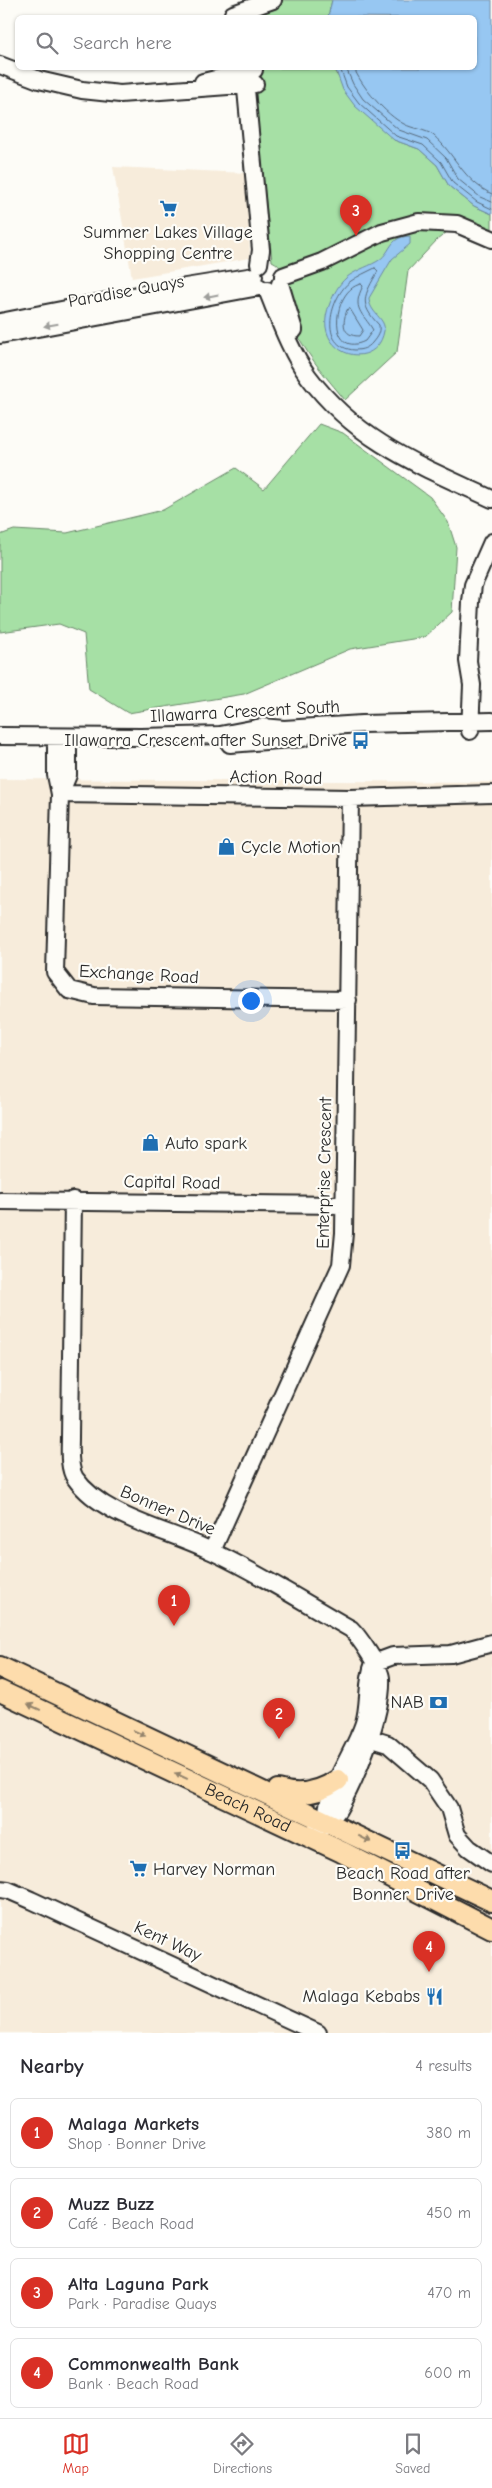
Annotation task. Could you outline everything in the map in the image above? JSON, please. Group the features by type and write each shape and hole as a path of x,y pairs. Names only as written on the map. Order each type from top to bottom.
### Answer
{"main road":[{"name":"Beach Road","path":"0,1667 326,1820 492,1901"},
{"name":"Beach Road","path":"0,1691 342,1852 492,1929"},
{"path":"70,1700 75,1711 106,1726 116,1739 117,1746"},
{"path":"235,1778 297,1794 324,1789 338,1780"}],"street":[{"path":"237,10 273,0"},
{"path":"0,65 39,80 82,90 148,93 190,88 213,88 249,74 269,276 291,345 307,375 338,410 365,433 395,454 492,499"},
{"name":"Paradise Quays","path":"0,336 150,300 310,266 382,232 419,222 457,224 492,239"},
{"path":"269,276 299,342 324,379 351,408 368,424 408,451 492,489"},
{"name":"Paradise Quays","path":"0,322 150,300"},
{"path":"465,726 472,686 468,661 473,585 492,542"},
{"name":"Illawarra Crescent South","path":"465,726 492,721"},
{"name":"Illawarra Crescent South","path":"0,746 220,735 262,727 284,729 362,724 465,726 492,732"},
{"name":"Illawarra Crescent South","path":"0,736 62,742"},
{"name":"Exchange Road","path":"62,742 56,775 60,794 55,972 69,990 94,996 348,1000"},
{"name":"Action Road","path":"60,794 350,798 492,794"},
{"name":"Enterprise Crescent","path":"212,1551 341,1265 348,1000 350,798"},
{"name":"Capital Road","path":"0,1201 74,1200 344,1205"},
{"name":"Bonner Drive","path":"74,1200 70,1454 74,1477 92,1495 112,1510 212,1551 352,1629 362,1640 381,1676 363,1741 337,1811 314,1828 297,1831"},
{"path":"374,1663 393,1656 451,1654 492,1643"},
{"path":"363,1741 398,1754 430,1780 449,1808 457,1835 469,1848 492,1864"},
{"name":"Bonner Drive","path":"326,1820 326,1805 338,1780 363,1741"},
{"path":"326,1820 332,1838 342,1852"},
{"name":"Kent Way","path":"0,1889 8,1890 39,1904 318,2033"}],"shaded area":[{"path":"113,167 247,173 250,258 132,278"},
{"path":"0,779 492,782 492,2033 0,2033"}],"green space":[{"path":"273,0 332,0 328,15 247,15"},
{"path":"252,70 335,70 336,74 394,140 419,149 437,165 449,186 474,206 492,214 492,239 457,224 437,240 408,271 397,352 345,400 301,342 290,314 286,279 278,265 272,261"},
{"path":"319,424 343,433 430,497 448,522 456,547 452,612 425,637 350,649 244,694 128,713 89,689 84,634 59,624 0,632 0,535 14,530 67,533 163,510 236,468 264,489"}],"water":[{"path":"332,0 492,0 492,214 474,206 449,186 437,165 419,149 394,140 355,106 343,90 336,70 477,70 477,15 328,15"},
{"path":"410,236 410,244 392,259 369,298 372,308 381,319 384,327 378,345 369,352 358,355 346,353 335,346 328,335 326,321 330,303 335,293 346,278 376,262 397,239"}],"place":[{"name":"Summer Lakes Village Shopping Centre","path":"168,209"},
{"name":"Alta Laguna Park","path":"356,236"},
{"name":"Illawarra Crescent after Sunset Drive","path":"361,740"},
{"name":"Cycle Motion","path":"227,847"},
{"name":"Auto spark","path":"151,1143"},
{"name":"Malaga Markets","path":"174,1626"},
{"name":"NAB","path":"438,1702"},
{"name":"Muzz Buzz","path":"279,1739"},
{"name":"Beach Road after Bonner Drive","path":"403,1850"},
{"name":"Harvey Norman","path":"139,1869"},
{"name":"Commonwealth Bank","path":"429,1972"},
{"name":"Malaga Kebabs","path":"434,1996"}]}
